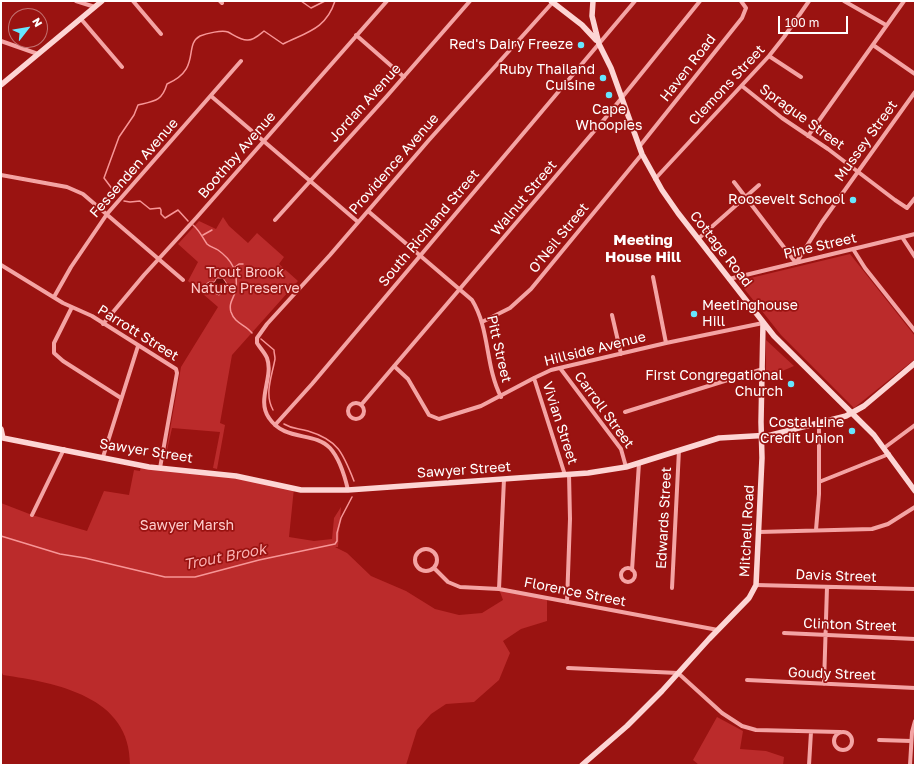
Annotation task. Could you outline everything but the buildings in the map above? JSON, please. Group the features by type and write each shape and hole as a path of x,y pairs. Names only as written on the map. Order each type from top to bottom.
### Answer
{"street":[{"path":"76,1 95,7"},
{"path":"1,85 102,1"},
{"path":"132,1 161,34"},
{"name":"Boothby Avenue","path":"103,324 158,259 197,217 387,1"},
{"name":"Jordan Avenue","path":"275,220 311,182 470,1"},
{"name":"Cottage Road","path":"593,1 592,16 599,44 611,68 639,147 655,179 698,239 763,323 890,454 915,491"},
{"name":"South Richland Street","path":"275,425 635,1"},
{"name":"Walnut Street","path":"361,405 460,288 503,240 622,98 700,1"},
{"name":"Haven Road","path":"639,147 742,18 746,8 741,1"},
{"name":"Clemons Street","path":"655,179 769,56 784,38 809,1"},
{"path":"844,1 886,25"},
{"path":"808,136 904,1"},
{"path":"552,2 582,25 599,44"},
{"name":"Providence Avenue","path":"275,425 265,410 264,397 268,366 267,358 257,343 257,338 267,324 552,2"},
{"path":"81,19 122,67"},
{"path":"356,36 404,77"},
{"path":"1,41 38,54"},
{"path":"873,45 915,74"},
{"path":"769,56 801,77"},
{"name":"Fessenden Avenue","path":"54,297 71,267 107,214 241,61"},
{"name":"Sprague Street","path":"742,86 907,208 915,198"},
{"name":"Mussey Street","path":"796,263 822,222 915,92"},
{"path":"211,96 358,222"},
{"name":"O'Neil Street","path":"482,322 510,308 531,289 642,154"},
{"path":"1,175 66,187 83,194 183,280"},
{"path":"734,182 796,263"},
{"path":"698,239 759,185"},
{"name":"Pitt Street","path":"368,211 460,288 472,300 479,311 493,377 501,397"},
{"name":"Pine Street","path":"729,278 915,234"},
{"path":"902,237 915,257"},
{"path":"853,249 865,268 915,331"},
{"name":"Parrott Street","path":"1,265 54,297 92,316 138,346 170,363 176,369 177,373 160,468"},
{"path":"653,277 666,343"},
{"path":"72,307 54,343 54,352 63,362 121,398"},
{"path":"612,315 621,354"},
{"name":"Hillside Avenue","path":"394,366 408,380 424,408 433,418 439,419 481,406 501,397 534,378 560,368 666,343 763,323"},
{"name":"Mitchell Road","path":"582,765 638,716 749,598 756,585 762,435 763,323"},
{"path":"103,457 138,346"},
{"name":"Sawyer Street","path":"1,429 2,438 160,468 236,476 301,490 348,490 567,475 599,472 626,467 719,438 784,432 852,414 915,363"},
{"name":"Carroll Street","path":"560,368 621,449 626,467"},
{"path":"625,412 763,369"},
{"name":"Vivian Street","path":"534,378 567,475 570,519 567,602"},
{"path":"816,530 819,482 818,423"},
{"path":"275,425 286,433 318,441 329,447 341,467 348,490"},
{"path":"884,448 915,426"},
{"path":"32,515 64,449"},
{"name":"Edwards Street","path":"672,588 679,450"},
{"path":"819,482 862,467 890,454"},
{"path":"632,570 639,463"},
{"path":"499,589 504,479"},
{"path":"759,532 856,530 877,528 888,524 915,507"},
{"path":"425,549 433,552 437,558 434,568 428,571 418,568 415,561 417,554 425,549"},
{"name":"Florence Street","path":"434,568 448,582 456,586 499,589 718,630"},
{"name":"Davis Street","path":"756,585 915,589"},
{"path":"824,684 827,587"},
{"name":"Clinton Street","path":"784,633 915,639"},
{"path":"568,668 678,673 722,713 742,726 756,730 846,732 850,735 852,741 850,746 842,749 837,747 835,741 825,732"},
{"name":"Goudy Street","path":"747,680 915,688"},
{"path":"910,765 911,742 915,721"},
{"path":"809,765 811,732"},
{"path":"835,741 836,736 840,732"},
{"path":"879,740 911,742"}],"green space":[{"name":"Trout Brook Nature Preserve","path":"223,217 229,226 248,243 257,233 284,257 279,264 298,281 232,355 220,423 225,425 217,469 213,468 220,432 172,428 164,464 181,367 218,307 188,281 198,262 178,244 199,221 216,229"},
{"path":"850,254 915,336 915,359 854,408 781,335 738,281"},
{"path":"766,340 794,366 766,378"},
{"name":"Sawyer Marsh","path":"141,465 216,473 294,488 289,537 314,541 332,539 334,518 341,507 338,547 335,547 347,553 371,576 406,591 435,609 459,615 482,613 503,600 499,589 547,599 547,621 521,629 503,641 510,653 499,680 474,702 446,704 431,714 417,730 406,765 130,765 127,742 118,723 104,708 87,697 67,689 24,678 3,675 1,671 1,503 32,515 87,531 104,491 129,495 134,470 140,471"},
{"path":"717,717 743,731 740,749 766,751 784,757 783,765 699,765 693,760"}],"shaded area":[{"path":"217,278 223,278 227,284 225,291 219,295 206,284 209,282 214,282"}],"waterway":[{"path":"301,1 311,8 325,1"},
{"name":"Trout Brook","path":"116,194 104,178 119,137 134,115 138,105 160,97 163,94 167,84 178,78 185,71 195,40 200,36 222,31 228,32 243,40 250,40 264,31 283,44 308,33 321,24 331,10 335,1"},
{"name":"Trout Brook","path":"124,201 140,201 150,209 160,208 161,214 165,218 178,210 188,221"},
{"name":"Trout Brook","path":"193,225 207,244 223,254 233,266 236,277 236,289 230,305 231,312 235,319 252,333"},
{"path":"203,235 212,230"},
{"path":"235,267 239,264 243,264"},
{"name":"Trout Brook","path":"261,339 274,350 275,359 269,391 270,404 273,410"},
{"name":"Trout Brook","path":"284,424 308,431 333,443 343,455 354,481"},
{"name":"Trout Brook","path":"1,536 60,554 85,558 165,577 195,577 259,560 335,544 337,541 337,533 341,518 352,497"}],"place":[{"name":"Red's Dairy Freeze","path":"581,45"},
{"name":"Ruby Thailand Cuisine","path":"603,78"},
{"name":"Cape Whoopies","path":"609,95"},
{"name":"Roosevelt School","path":"853,200"},
{"name":"Meetinghouse Hill","path":"694,314"},
{"name":"First Congregational Church","path":"791,384"},
{"name":"Costal Line Credit Union","path":"852,431"}],"district":[{"name":"Meeting House Hill","path":"643,248"}]}
